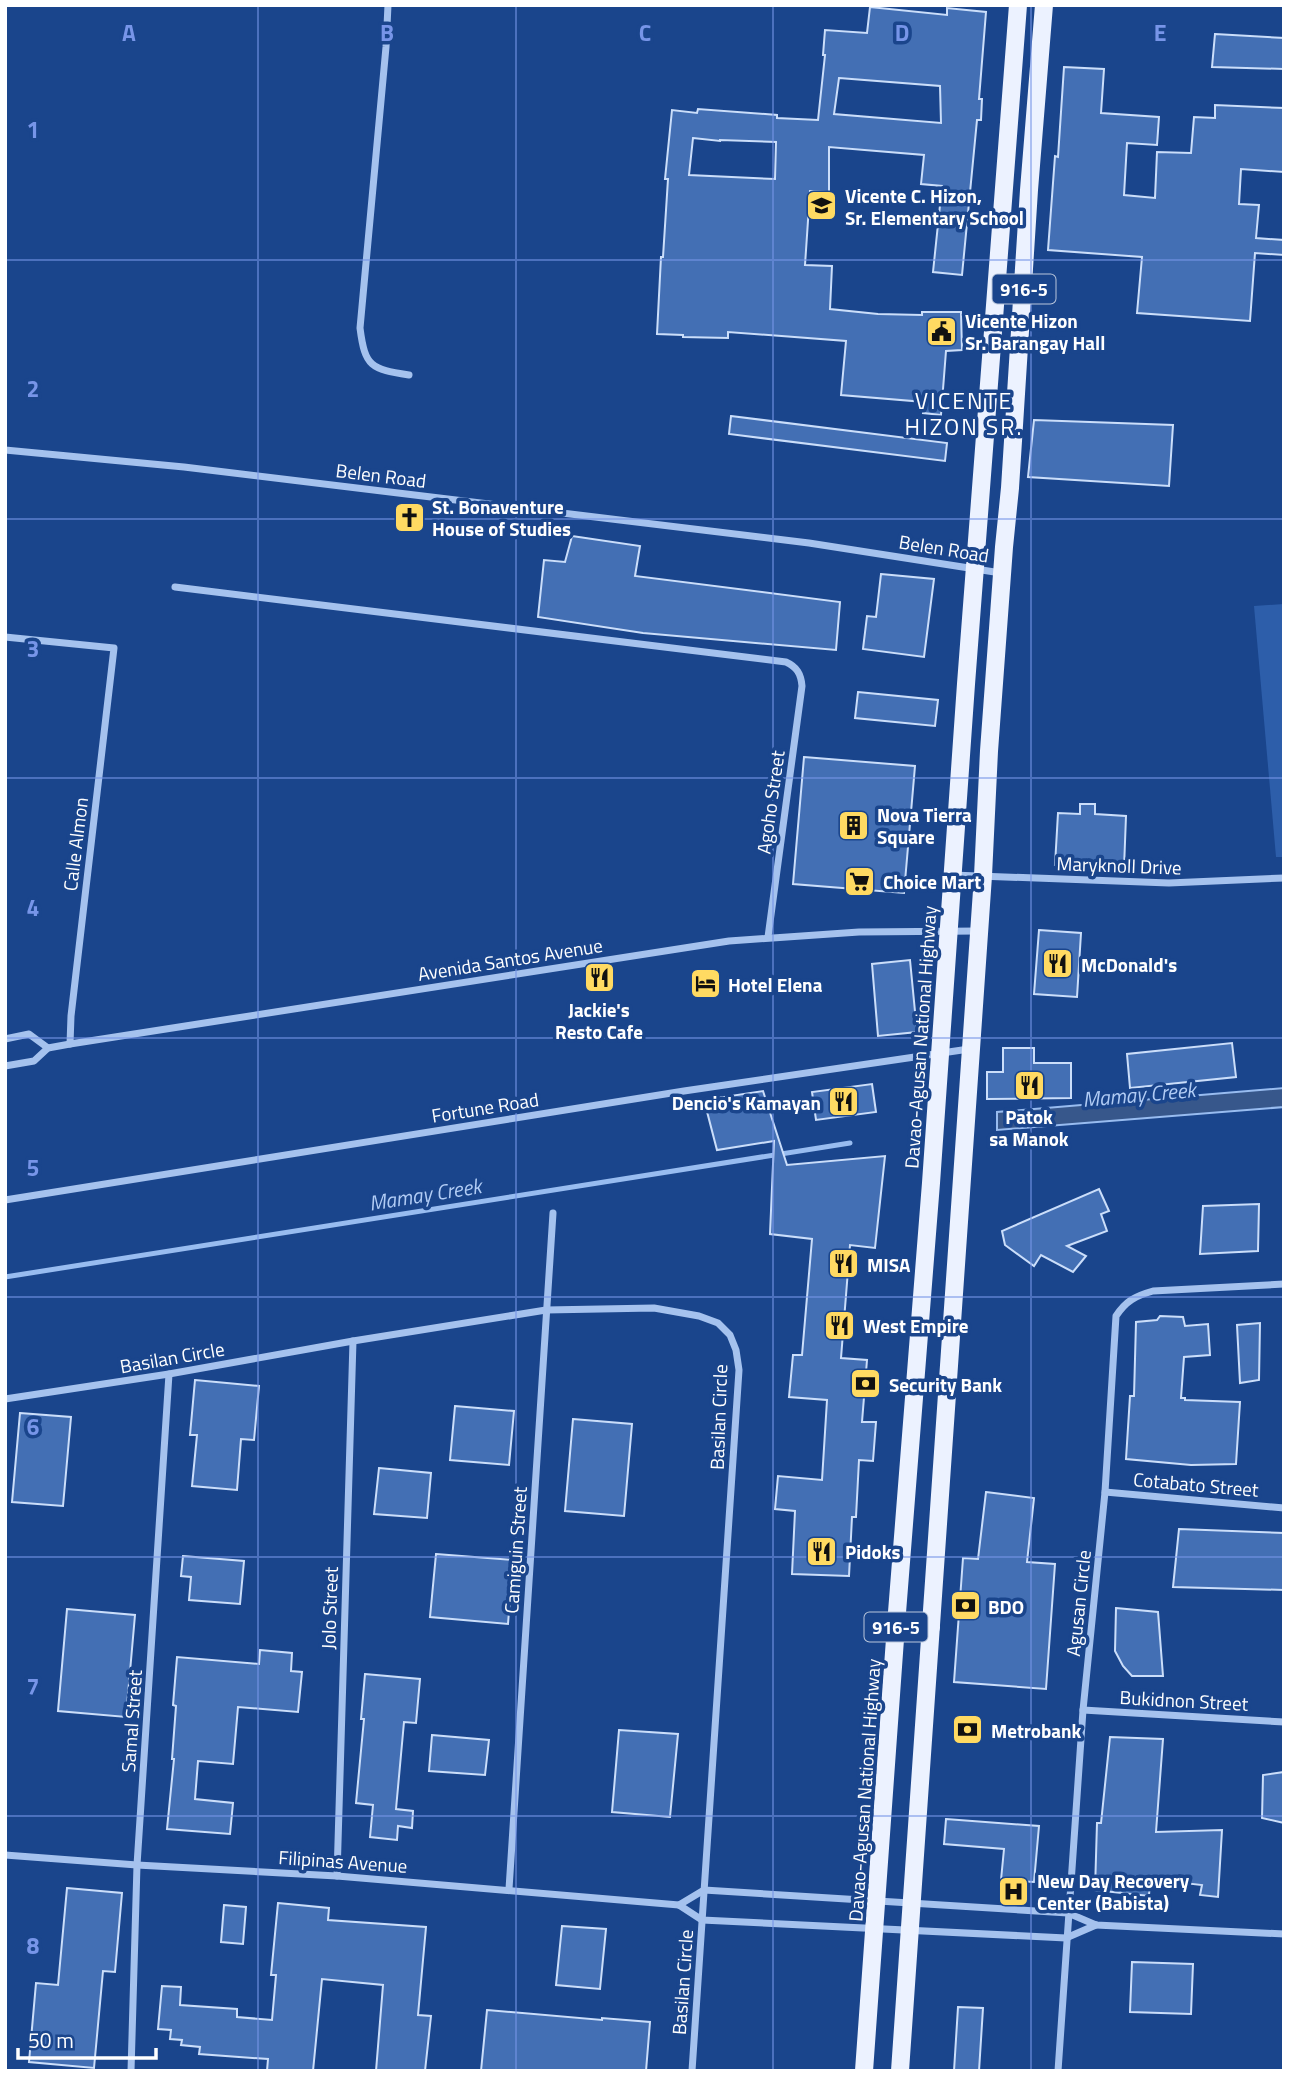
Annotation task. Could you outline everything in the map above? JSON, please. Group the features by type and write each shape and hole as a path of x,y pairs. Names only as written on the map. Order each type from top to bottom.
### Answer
{"main road":[{"name":"Davao-Agusan National Highway","path":"864,2071 1018,5"},
{"name":"916-5","path":"900,2071 983,876 989,751 1044,5"},
{"path":"961,748 989,751"},
{"path":"896,1625 931,1627"}],"street":[{"path":"388,5 360,328 363,351 372,365 381,370 409,375"},
{"name":"Belen Road","path":"5,450 198,469 808,543 1003,573"},
{"name":"Agoho Street","path":"174,587 786,662 799,671 802,687 768,937"},
{"name":"Calle Almon","path":"5,637 114,648 70,1044"},
{"name":"Maryknoll Drive","path":"952,875 1169,883 1284,878"},
{"name":"Avenida Santos Avenue","path":"5,1066 34,1061 48,1048 70,1044 701,945 768,937 859,932 979,931"},
{"path":"5,1039 29,1034 48,1048"},
{"name":"Fortune Road","path":"5,1200 684,1091 971,1049"},
{"name":"Camiguin Street","path":"509,1889 553,1213"},
{"name":"Agusan Circle","path":"1058,2071 1083,1710 1105,1492 1116,1316 1125,1302 1137,1295 1153,1291 1284,1284"},
{"name":"Basilan Circle","path":"5,1399 546,1310 654,1308 682,1312 718,1323 730,1335 739,1370 692,2071"},
{"name":"Jolo Street","path":"337,1876 353,1341"},
{"name":"Samal Street","path":"131,2071 137,1865 169,1374"},
{"name":"Cotabato Street","path":"1105,1492 1284,1508"},
{"name":"Bukidnon Street","path":"1083,1710 1284,1722"},
{"name":"Filipinas Avenue","path":"5,1855 509,1889 679,1905 702,1920"},
{"path":"679,1905 704,1890 1068,1913 1096,1925 1284,1934"},
{"path":"702,1920 1066,1938 1096,1925"}],"shaded area":[{"path":"1284,604 1284,857 1276,857 1254,606"},
{"path":"1284,1088 1284,1107 997,1130 997,1112"}],"building":[{"name":"Vicente C. Hizon, Sr. Elementary School","path":"870,7 947,15 947,8 986,12 979,99 982,99 981,120 977,120 962,275 933,272 942,186 921,184 924,155 829,147 829,192 810,191 805,265 832,266 830,309 878,314 961,312 962,350 946,351 941,415 923,413 924,402 841,395 846,341 728,332 728,338 657,334 668,179 665,179 672,110 697,113 698,109 818,120 825,30 867,33","holes":["839,78 940,86 941,123 834,114","693,138 776,142 775,179 689,175"]},
{"path":"1215,34 1284,38 1284,69 1212,67"},
{"path":"1064,67 1104,69 1101,113 1159,117 1157,145 1127,143 1124,195 1155,198 1157,152 1191,153 1194,117 1215,118 1215,105 1284,108 1284,172 1241,169 1239,204 1259,205 1256,238 1284,240 1284,255 1255,253 1250,321 1137,313 1142,257 1048,250"},
{"path":"731,416 947,443 945,461 729,434"},
{"path":"1034,420 1173,425 1169,486 1028,477"},
{"path":"572,536 640,546 635,576 840,602 836,650 643,633 538,617 544,560 565,562"},
{"path":"881,574 934,579 924,657 863,649 867,616 876,617"},
{"path":"858,692 938,700 935,726 855,718"},
{"name":"Nova Tierra Square","path":"804,757 915,766 904,893 793,884"},
{"path":"1080,804 1095,804 1095,814 1126,816 1124,868 1055,865 1058,813 1080,814"},
{"name":"McDonald's","path":"1039,930 1081,933 1077,997 1034,994"},
{"path":"910,960 917,1032 878,1036 872,964"},
{"path":"1232,1043 1236,1077 1130,1088 1127,1054"},
{"name":"Patok sa Manok","path":"1003,1048 1034,1048 1034,1063 1071,1063 1071,1098 987,1099 987,1072 1003,1072"},
{"name":"Dencio's Kamayan","path":"872,1084 876,1112 816,1120 812,1092"},
{"path":"763,1091 787,1165 885,1156 875,1248 850,1245 841,1358 867,1360 862,1422 876,1422 873,1461 859,1460 849,1576 792,1574 795,1511 775,1509 778,1476 822,1480 827,1400 789,1397 793,1355 802,1355 812,1239 770,1234 774,1141 717,1150 704,1100"},
{"path":"1099,1189 1109,1211 1101,1214 1107,1231 1067,1246 1086,1256 1073,1272 1041,1255 1034,1266 1005,1245 1002,1231"},
{"path":"1259,1204 1258,1251 1200,1254 1203,1206"},
{"path":"1160,1316 1183,1317 1185,1326 1208,1324 1210,1355 1184,1357 1181,1398 1240,1402 1236,1464 1191,1465 1126,1459 1130,1396 1134,1396 1136,1322 1157,1320"},
{"path":"1260,1323 1259,1380 1240,1383 1237,1325"},
{"path":"195,1380 259,1386 254,1440 241,1439 237,1490 192,1486 197,1435 190,1435"},
{"path":"455,1406 514,1411 509,1465 450,1460"},
{"path":"20,1413 71,1417 63,1506 12,1502"},
{"path":"573,1419 632,1424 624,1516 565,1511"},
{"path":"379,1468 431,1473 427,1518 374,1514"},
{"path":"986,1492 1034,1498 1027,1562 1055,1564 1046,1689 954,1682 963,1558 978,1559"},
{"path":"1179,1529 1284,1533 1284,1590 1173,1587"},
{"path":"436,1554 513,1560 508,1624 430,1617"},
{"path":"183,1556 244,1561 240,1604 189,1600 191,1577 181,1576"},
{"path":"1116,1608 1158,1612 1163,1676 1132,1676 1123,1666 1115,1651"},
{"path":"67,1609 135,1615 126,1717 58,1711"},
{"path":"260,1650 292,1653 291,1671 302,1672 298,1712 238,1707 233,1764 198,1761 195,1799 233,1803 230,1834 167,1829 174,1759 176,1706 173,1705 177,1657 259,1664"},
{"path":"365,1674 420,1679 416,1723 404,1722 396,1809 413,1811 412,1828 398,1826 397,1840 370,1837 373,1805 356,1803 364,1719 361,1719"},
{"path":"619,1730 678,1734 670,1817 612,1812"},
{"path":"432,1735 489,1740 485,1775 429,1771"},
{"path":"1110,1737 1163,1739 1156,1832 1222,1830 1218,1897 1200,1895 1202,1885 1150,1879 1149,1896 1095,1890 1097,1823 1101,1823"},
{"path":"1284,1772 1284,1823 1262,1818 1263,1775"},
{"path":"946,1819 1039,1826 1034,1882 1001,1880 1004,1849 944,1844"},
{"path":"67,1888 122,1893 115,1972 103,1971 94,2068 29,2062 36,1983 58,1985"},
{"path":"278,1903 329,1908 328,1920 426,1927 418,2015 431,2016 425,2071 376,2071 383,1985 322,1979 313,2071 267,2071 268,2059 199,2054 200,2047 181,2045 182,2040 170,2039 171,2030 158,2029 162,1986 181,1987 180,2005 237,2009 237,2017 272,2020 276,1975 271,1975"},
{"path":"224,1905 246,1907 243,1944 221,1942"},
{"path":"562,1926 606,1929 600,1989 556,1985"},
{"path":"1132,1962 1193,1964 1191,2014 1130,2012"},
{"path":"958,2007 983,2008 979,2071 954,2071"},
{"path":"487,2010 650,2022 646,2071 481,2071"}],"waterway":[{"name":"Mamay Creek","path":"5,1277 850,1143"}],"place":[{"name":"Vicente C. Hizon, Sr. Elementary School","path":"822,206"},
{"name":"Vicente Hizon Sr. Barangay Hall","path":"942,331"},
{"name":"St. Bonaventure House of Studies","path":"409,517"},
{"name":"Nova Tierra Square","path":"854,825"},
{"name":"Choice Mart","path":"860,881"},
{"name":"McDonald's","path":"1058,964"},
{"name":"Jackie's Resto Cafe","path":"599,978"},
{"name":"Hotel Elena","path":"705,984"},
{"name":"Patok sa Manok","path":"1029,1085"},
{"name":"Dencio's Kamayan","path":"844,1102"},
{"name":"MISA","path":"844,1264"},
{"name":"West Empire","path":"840,1325"},
{"name":"Security Bank","path":"866,1384"},
{"name":"Pidoks","path":"822,1551"},
{"name":"BDO","path":"965,1606"},
{"name":"Metrobank","path":"968,1730"},
{"name":"New Day Recovery Center (Babista)","path":"1014,1891"}],"district":[{"name":"VICENTE HIZON SR.","path":"964,413"}]}
